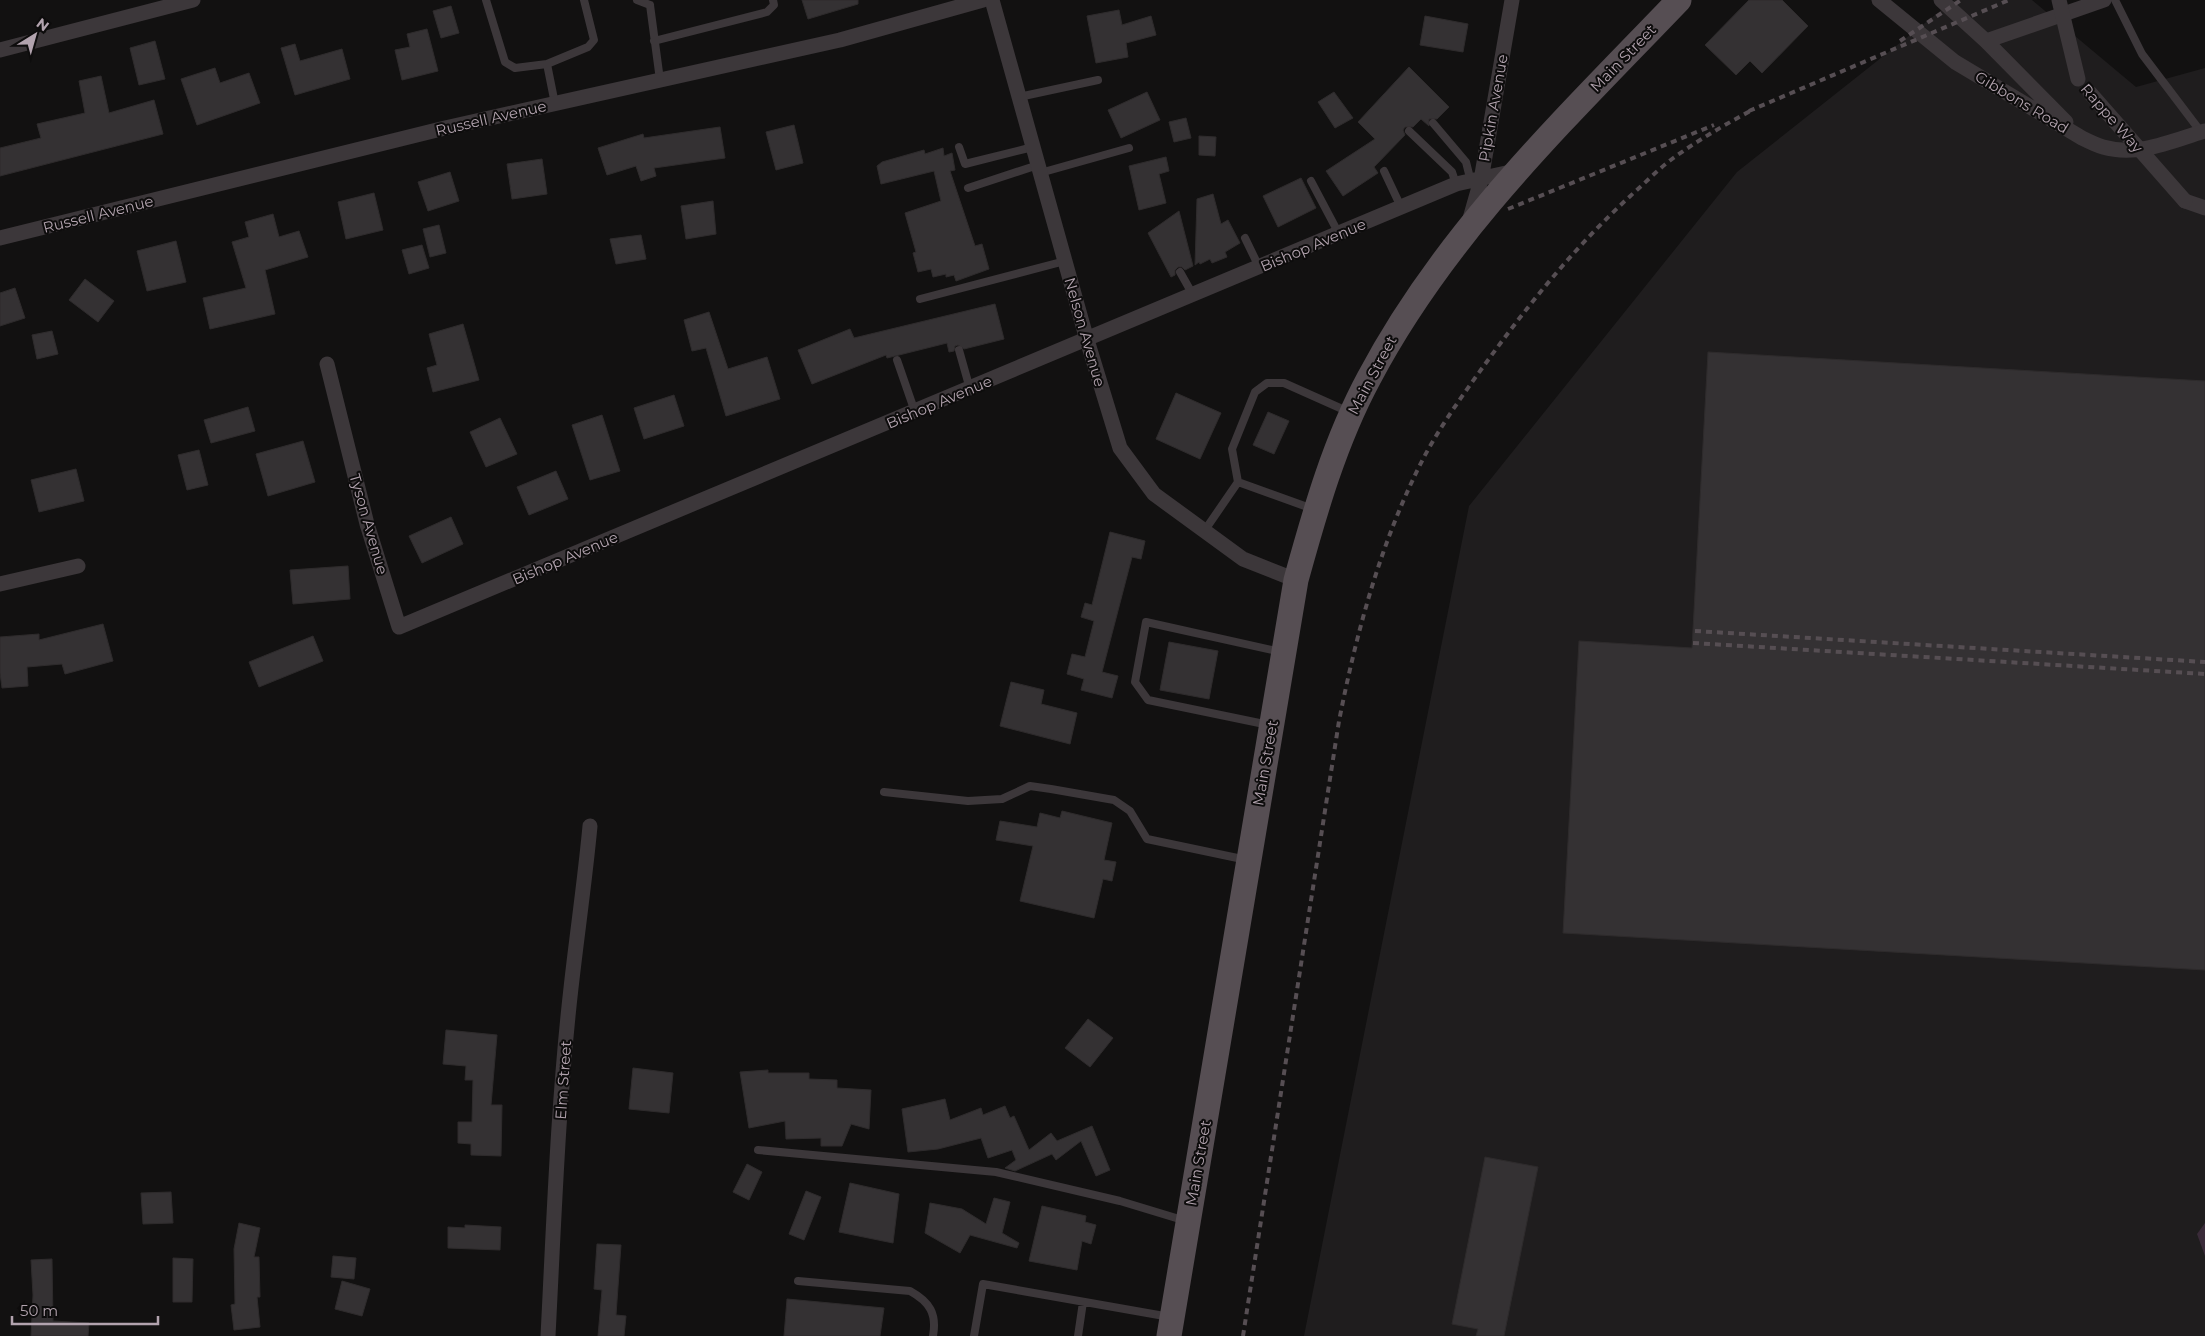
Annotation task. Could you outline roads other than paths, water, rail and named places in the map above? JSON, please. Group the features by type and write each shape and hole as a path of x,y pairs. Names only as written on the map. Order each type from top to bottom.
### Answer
{"main road":[{"name":"Main Street","path":"1170,1327 1296,580 1325,480 1352,413 1389,340 1423,288 1467,228 1516,171 1679,0"}],"street":[{"path":"0,50 193,0"},
{"name":"Russell Avenue","path":"0,238 445,128 840,40 983,0"},
{"name":"Nelson Avenue","path":"992,0 1087,340 1120,448 1154,494 1243,559 1296,580"},
{"name":"Pipkin Avenue","path":"1512,0 1469,182 1516,171"},
{"name":"Gibbons Road","path":"1879,0 1955,62 2082,138"},
{"name":"Gibbons Road","path":"1941,0 1986,41 2082,138"},
{"name":"Rappe Way","path":"2060,0 2078,79 2185,201 2205,208"},
{"path":"1986,41 2104,0"},
{"path":"2082,138 2103,147 2126,150 2150,148 2203,132"},
{"name":"Bishop Avenue","path":"398,627 1259,267 1469,182"},
{"name":"Main Street","path":"1467,228 1469,182"},
{"name":"Tyson Avenue","path":"328,364 367,524 398,627"},
{"path":"0,584 78,566"},
{"name":"Elm Street","path":"548,1336 561,1097 571,988 590,826"}],"lane":[{"path":"486,0 505,62 515,68 547,64 588,48 594,40 584,0"},
{"path":"637,0 652,3 654,41 660,80"},
{"path":"654,41 767,12 774,5 773,0"},
{"path":"2114,0 2142,54 2203,132"},
{"path":"547,64 555,104"},
{"path":"1019,97 1098,80"},
{"path":"1432,123 1466,162 1469,182"},
{"path":"1409,131 1452,172 1469,182"},
{"path":"959,147 965,164 1033,147"},
{"path":"968,188 1129,148"},
{"path":"1384,171 1401,208"},
{"path":"1311,181 1339,234"},
{"path":"1245,238 1259,267"},
{"path":"920,298 1065,260"},
{"path":"1180,272 1193,295"},
{"path":"959,350 970,389"},
{"path":"897,360 915,412"},
{"path":"1205,530 1238,482 1232,449 1255,392 1267,383 1284,383 1352,413"},
{"path":"1238,482 1316,510"},
{"path":"1271,725 1148,700 1135,682 1146,622 1283,653"},
{"path":"884,792 968,801 1002,799 1030,786 1114,800 1130,810 1147,839 1249,860"},
{"path":"758,1150 996,1172 1120,1201 1188,1221"},
{"path":"798,1281 910,1291 920,1296 929,1306 935,1324 933,1336"},
{"path":"974,1336 983,1284 1084,1302 1170,1327"},
{"path":"1078,1336 1084,1302"}],"railway":[{"path":"1900,41 1961,0"},
{"path":"1749,111 2009,0"},
{"path":"1243,1336 1339,721 1362,620 1383,554 1408,490 1430,446 1473,381 1542,290 1578,248 1617,208 1668,162 1723,126 1754,109"},
{"path":"1508,209 1714,125"},
{"path":"1695,631 2205,662"},
{"path":"1693,643 2205,674"}]}
